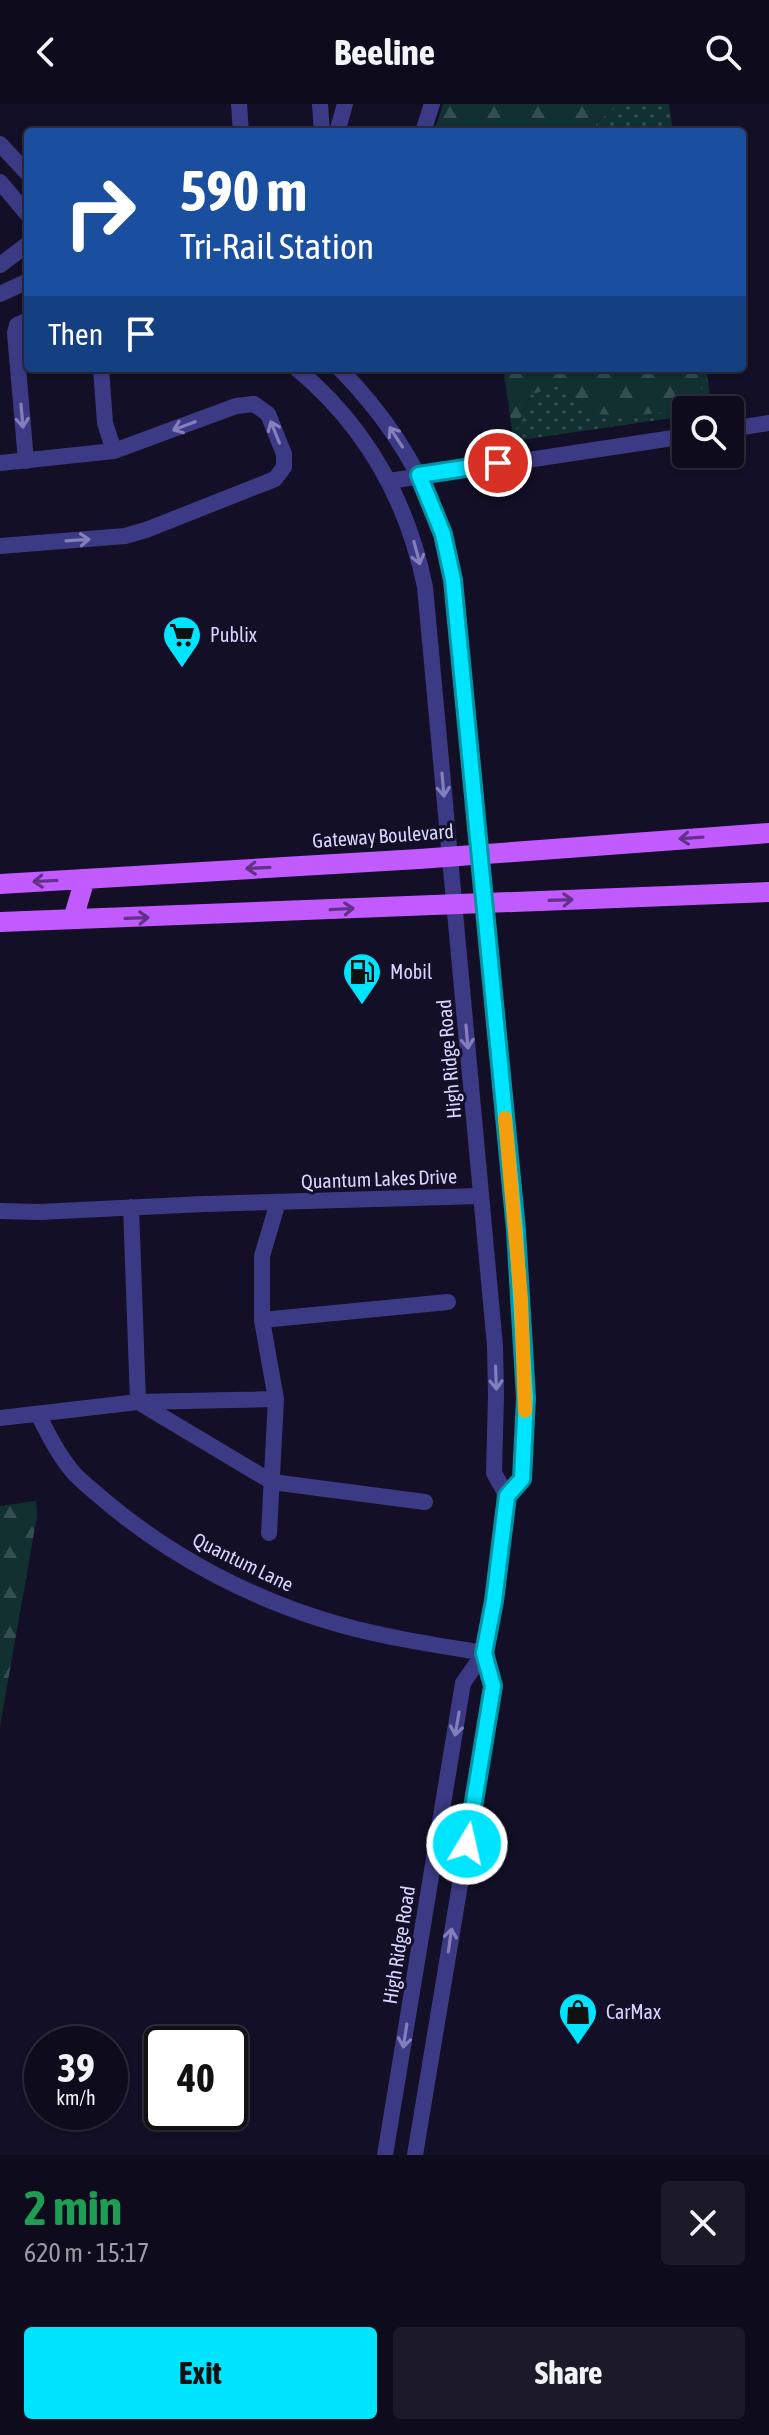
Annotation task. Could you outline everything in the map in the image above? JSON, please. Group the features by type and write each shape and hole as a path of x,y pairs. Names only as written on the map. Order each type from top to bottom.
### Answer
{"main road":[{"name":"Gateway Boulevard","path":"0,884 479,855 769,833"},
{"path":"73,919 85,879"},
{"path":"0,922 769,892"}],"street":[{"path":"239,104 241,128"},
{"path":"320,104 322,128"},
{"path":"338,128 345,104"},
{"path":"424,128 432,104"},
{"path":"0,144 24,170"},
{"path":"0,182 24,210"},
{"path":"0,265 24,247"},
{"path":"0,294 24,283"},
{"path":"24,321 17,325 15,333 26,461"},
{"path":"101,372 105,423 114,451"},
{"name":"High Ridge Road","path":"300,372 354,425 389,481 408,522 425,587 491,1300 496,1395 494,1473 507,1496"},
{"name":"High Ridge Road","path":"343,372 371,401 419,475 443,534 453,580 521,1299 526,1398 522,1479 507,1496 484,1653 463,1683 385,2155"},
{"path":"0,463 114,451 236,406 254,404 268,414 284,454 284,467 275,479 146,530 125,536 0,546"},
{"path":"744,427 769,423"},
{"path":"389,481 672,438"},
{"name":"Quantum Lakes Drive","path":"0,1211 481,1196"},
{"name":"Quantum Lakes Drive","path":"269,1533 276,1399 262,1320 262,1256 278,1202"},
{"path":"131,1207 138,1402"},
{"path":"491,1300 521,1299"},
{"path":"262,1320 448,1302"},
{"path":"0,1418 138,1402 276,1399"},
{"path":"138,1402 272,1482 425,1502"},
{"name":"Quantum Lane","path":"38,1414 52,1442 74,1474 121,1514 203,1568 270,1599 339,1624 484,1653"},
{"name":"High Ridge Road","path":"415,2155 493,1686 484,1653"},
{"path":"429,1886 457,1891"}],"green space":[{"path":"443,104 617,104 595,128 435,128"},
{"path":"617,104 669,104 672,128 596,128"},
{"path":"504,372 698,372 702,396 672,396 672,411 630,416 596,414 558,386 530,395 513,436"},
{"path":"698,372 707,372 710,396 702,396"},
{"path":"558,386 596,414 672,404 672,418 514,441 513,436 530,395"},
{"path":"36,1501 37,1516 0,1726 0,1506"}],"slow traffic":[{"path":"505,1118 521,1299 525,1411"}],"place":[{"name":"Publix","path":"182,669"},
{"name":"Mobil","path":"362,1006"},
{"name":"CarMax","path":"578,2046"}],"route":[{"path":"467,1844 493,1686 484,1653 507,1496 522,1479 526,1398 516,1230 453,580 443,534 419,475 498,463"}]}
